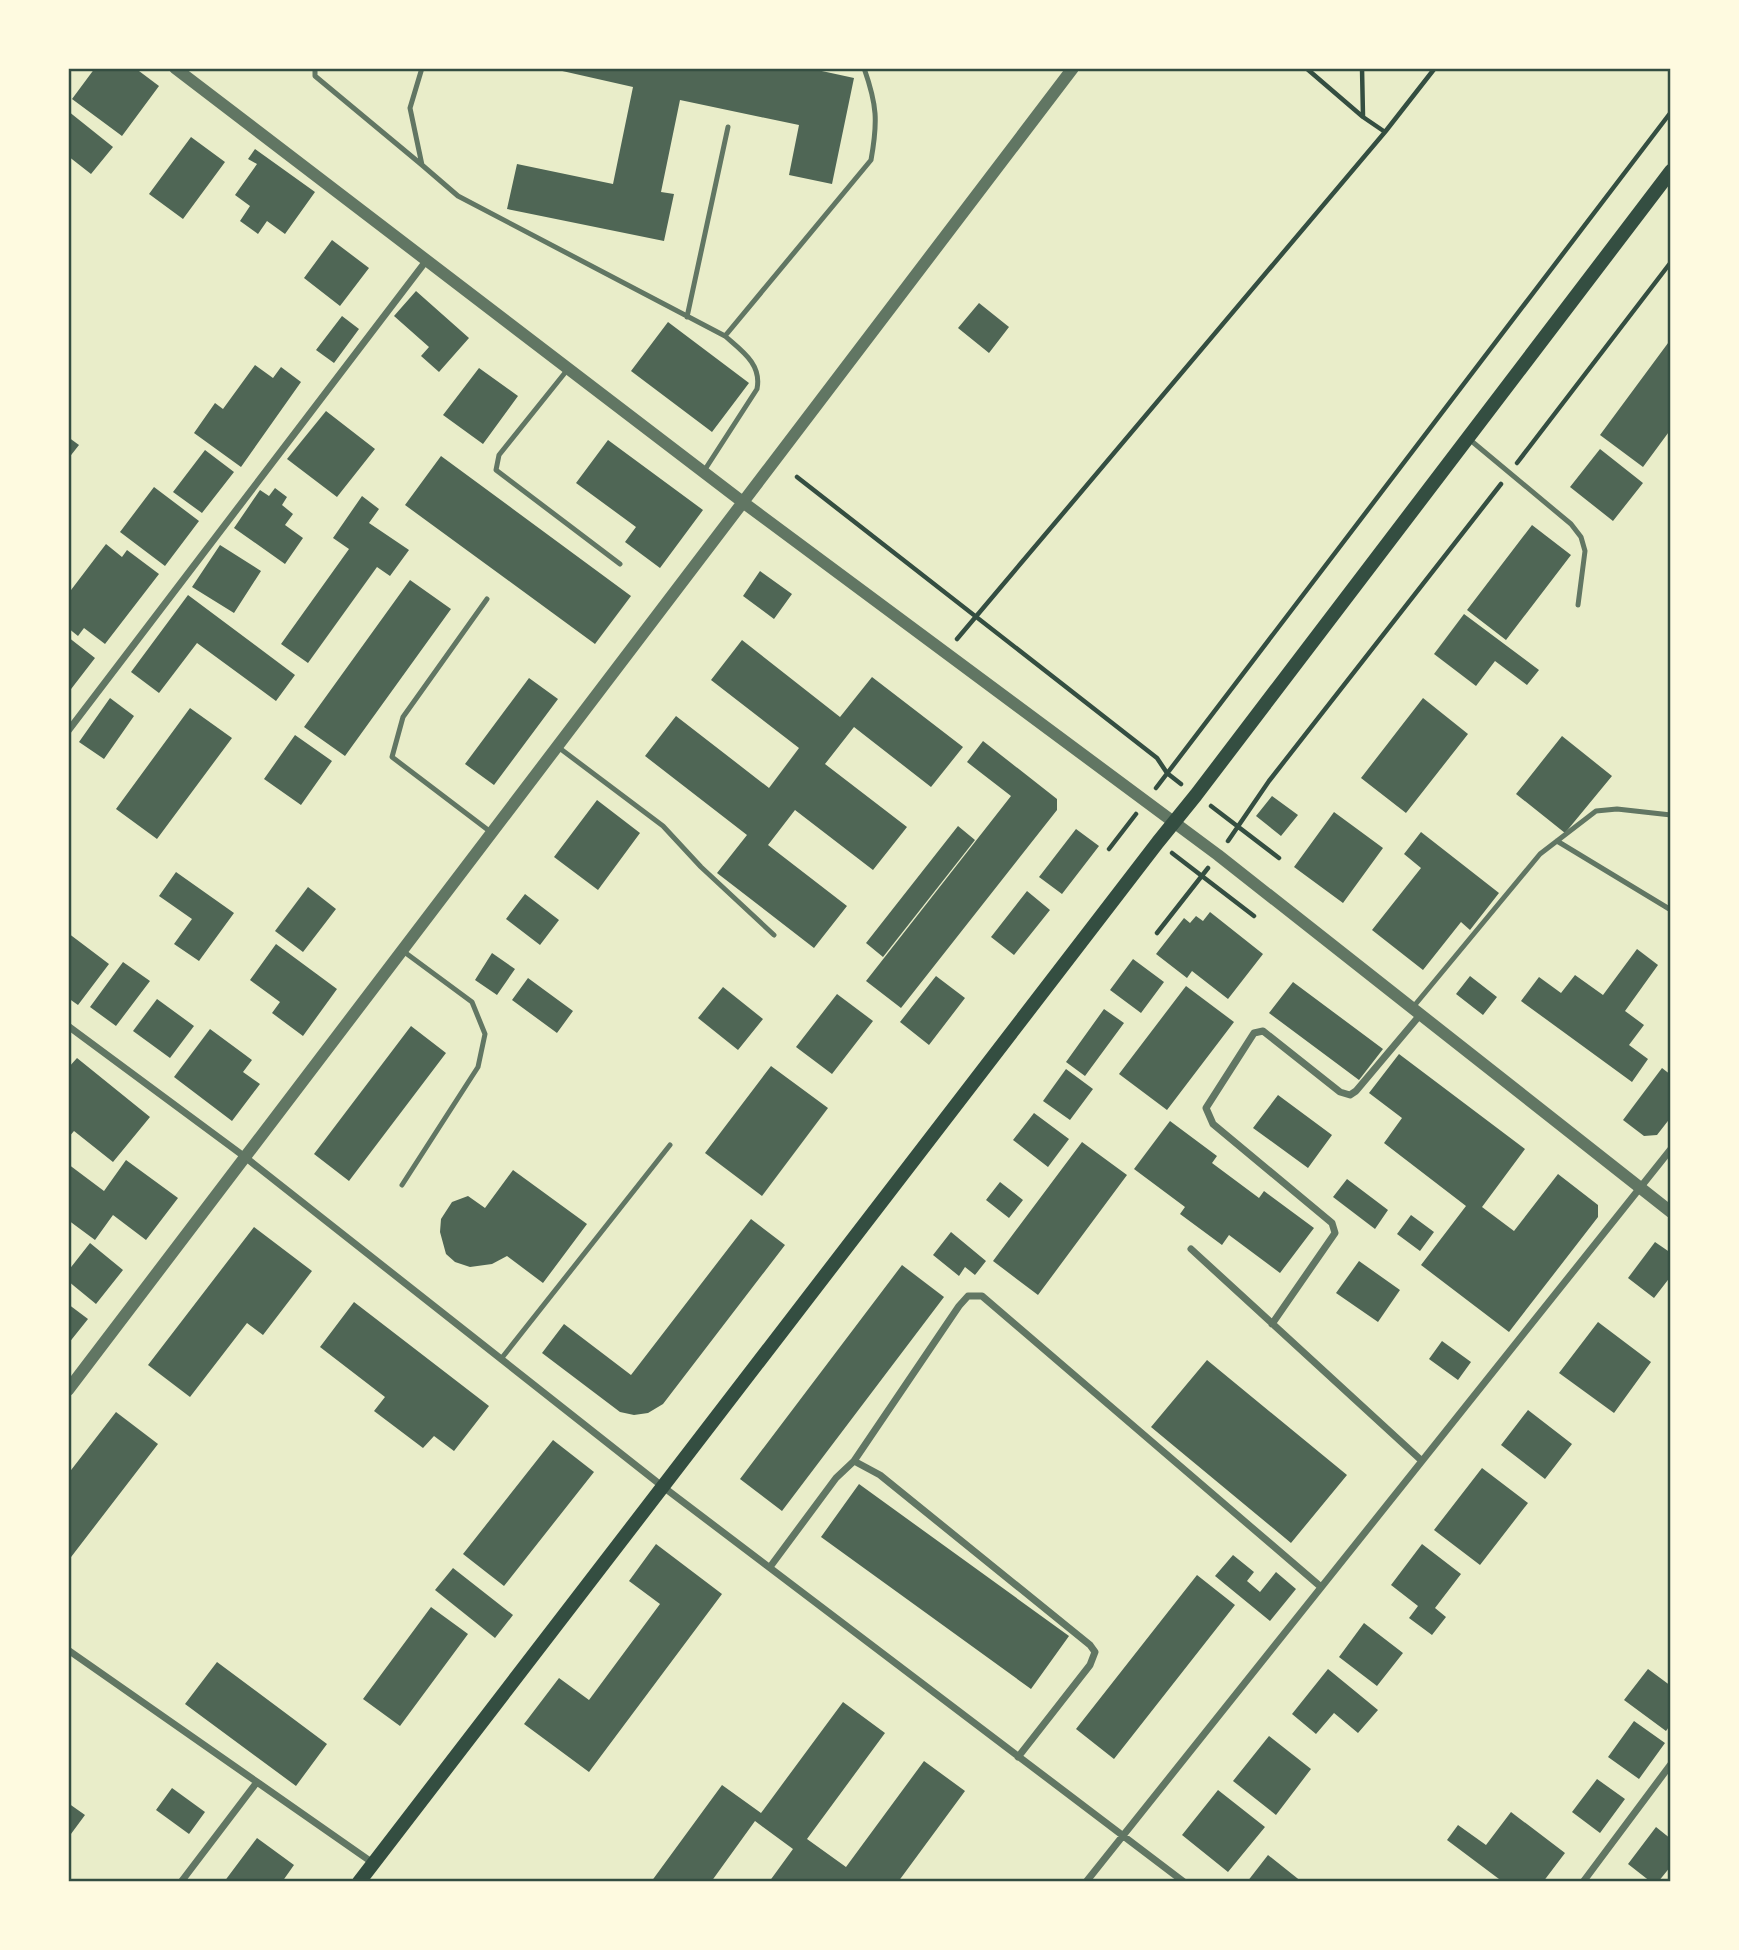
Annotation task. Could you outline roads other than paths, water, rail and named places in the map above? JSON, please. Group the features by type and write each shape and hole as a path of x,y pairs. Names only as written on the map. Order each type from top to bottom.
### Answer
{"main road":[{"path":"359,1882 1196,795 1671,172"}],"street":[{"path":"175,68 744,503 1174,823 1671,1212"},
{"path":"68,1390 1073,68"},
{"path":"68,731 426,261"},
{"path":"1272,1324 1335,1233 1332,1223 1213,1124 1206,1108 1254,1033 1263,1031 1340,1091 1350,1095 1356,1091 1416,1012"},
{"path":"68,1026 245,1157 662,1486 1184,1882"},
{"path":"1086,1882 1671,1149"},
{"path":"1191,1249 1422,1461"},
{"path":"770,1567 836,1478 854,1461 959,1306 968,1296 982,1296 1321,1587"},
{"path":"854,1461 880,1475 1090,1645 1095,1652 1090,1665 1018,1757"},
{"path":"68,1650 373,1863"},
{"path":"1583,1882 1671,1765"},
{"path":"181,1882 257,1782"}],"lane":[{"path":"315,68 315,76 458,196 725,336 752,360 759,378 754,397 704,471"},
{"path":"422,68 410,108 422,166"},
{"path":"725,336 871,160 877,131 875,100 864,68"},
{"path":"687,317 728,127"},
{"path":"568,369 499,455 496,470 620,564"},
{"path":"1467,437 1571,524 1581,537 1585,551 1578,605"},
{"path":"487,599 403,717 393,757 492,833"},
{"path":"558,747 663,826 701,867 774,935"},
{"path":"1416,1012 1541,854 1557,841 1596,811 1617,809 1671,815"},
{"path":"1557,841 1671,910"},
{"path":"402,1185 478,1067 485,1034 472,1002 403,951"},
{"path":"501,1359 670,1145"}]}
